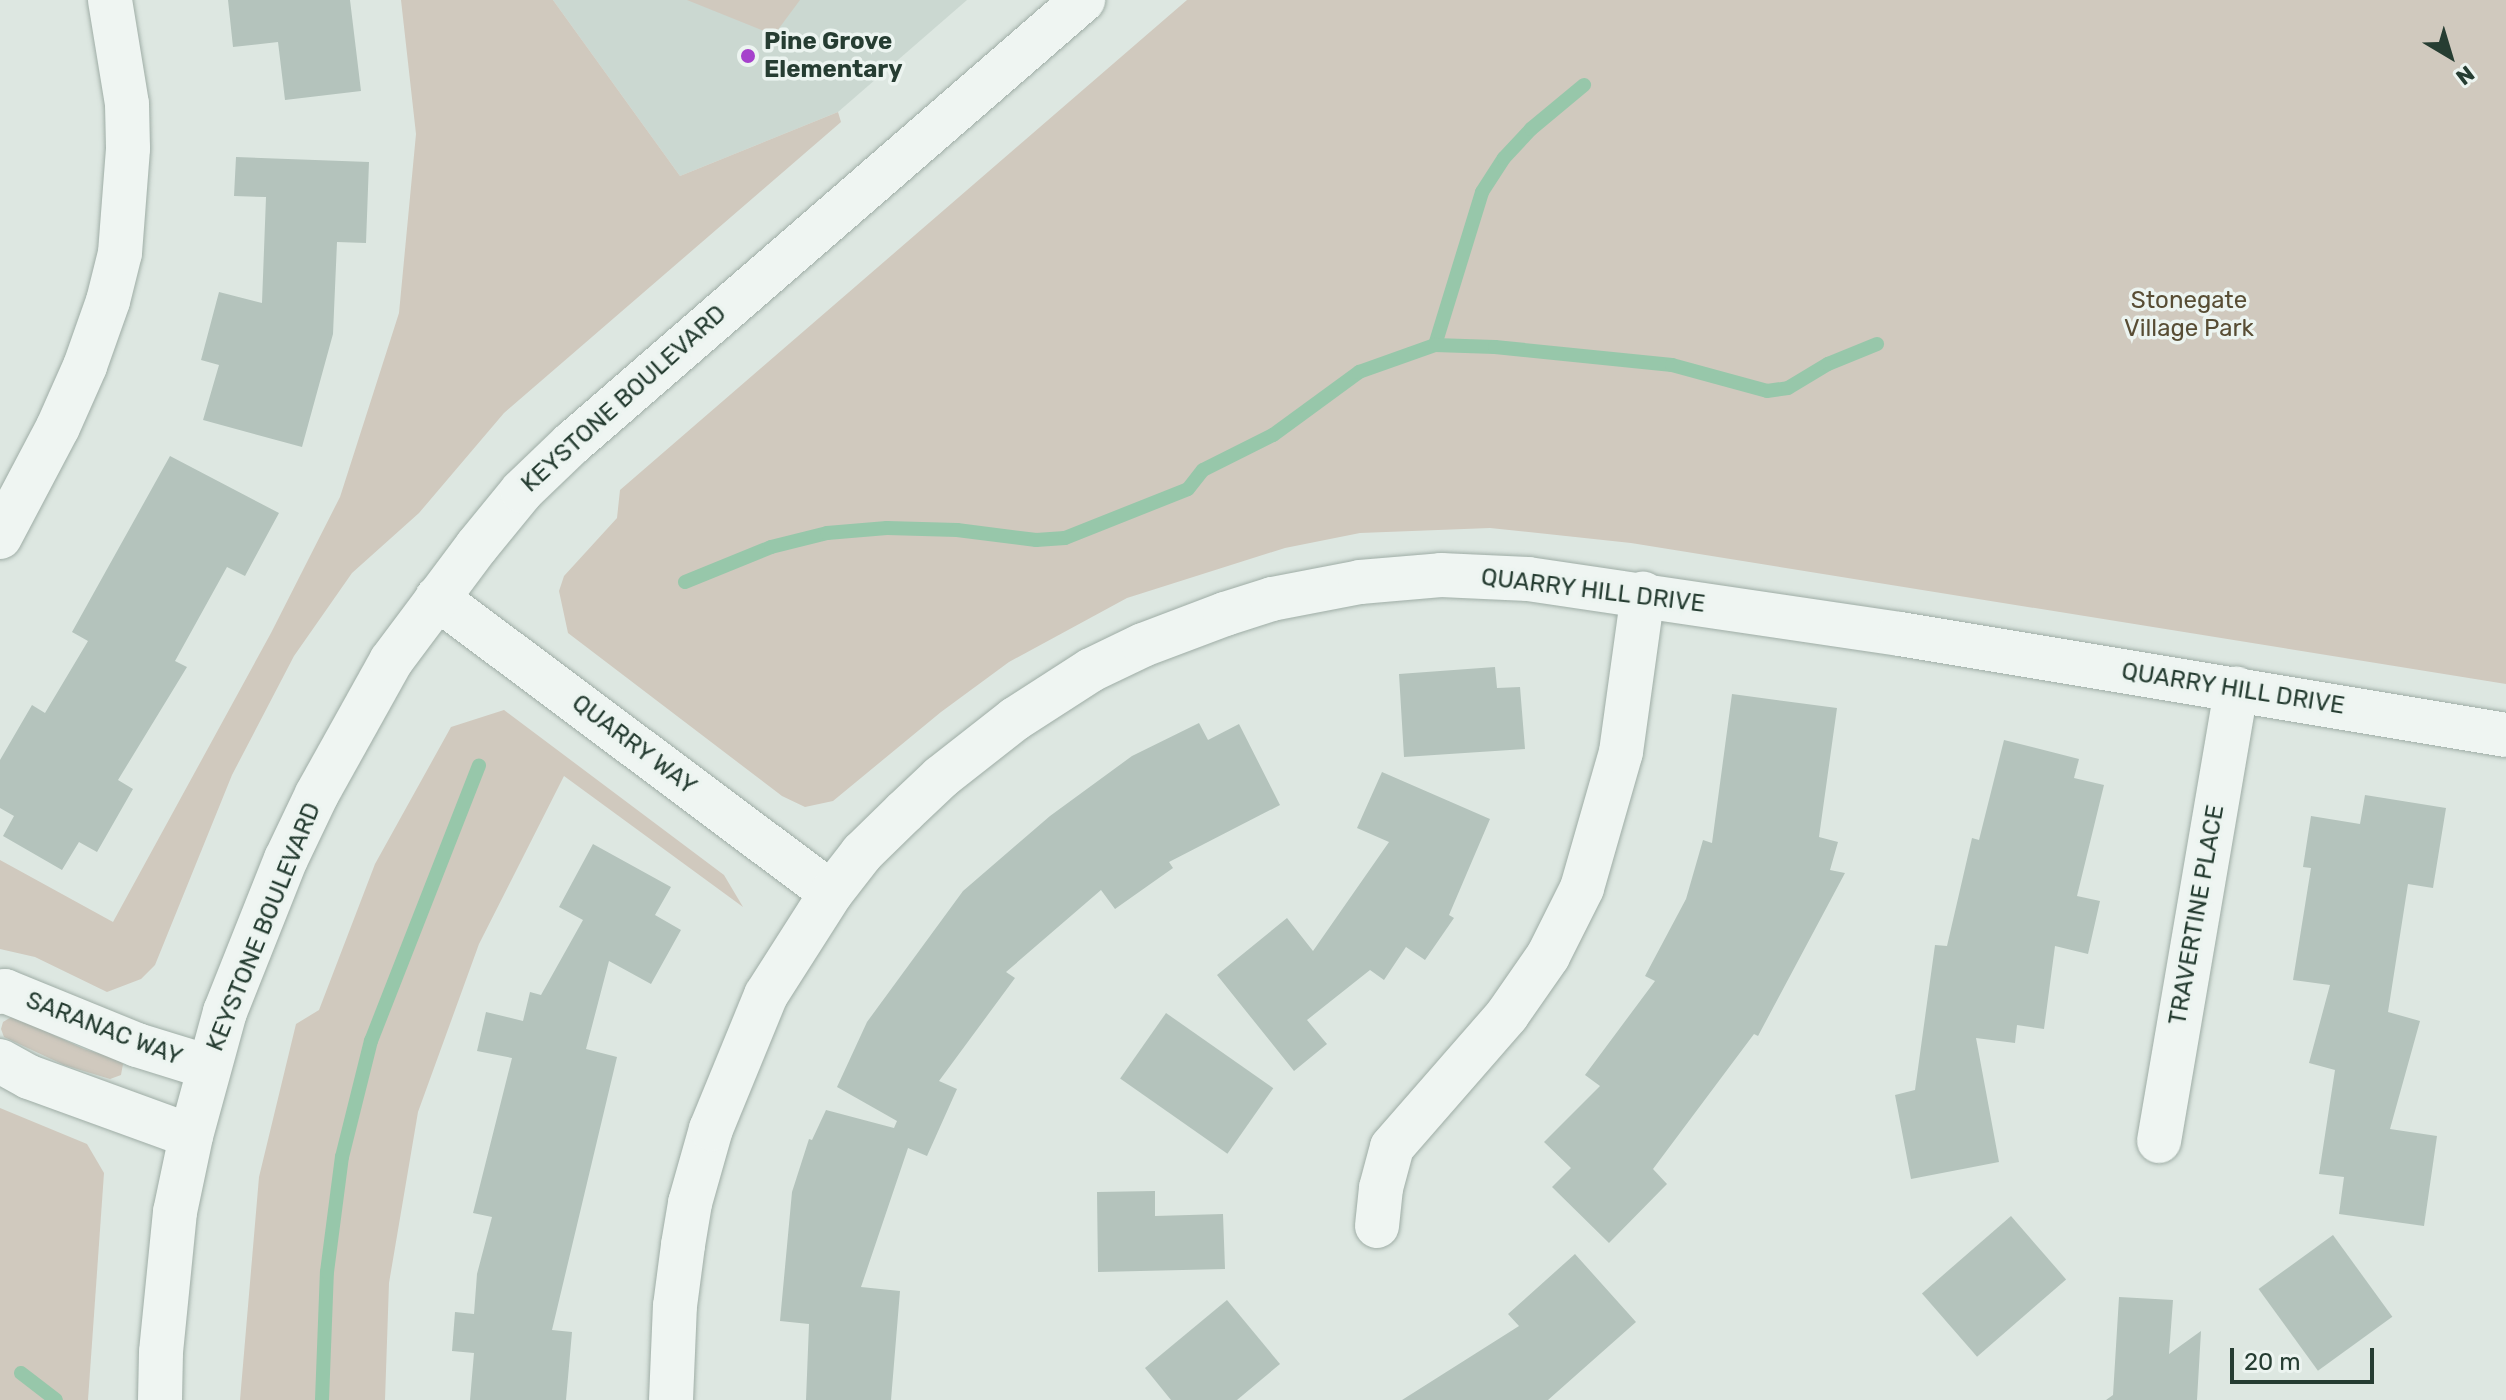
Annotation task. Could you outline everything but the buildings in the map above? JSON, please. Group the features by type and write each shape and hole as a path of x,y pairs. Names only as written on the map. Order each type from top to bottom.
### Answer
{"street":[{"path":"0,537 58,427 85,366 108,301 120,253 128,148 127,104 110,0"},
{"name":"KEYSTONE BOULEVARD","path":"160,1400 168,1268 191,1136 208,1067 251,945 317,794 391,661 522,491 581,434 1083,0"},
{"name":"QUARRY HILL DRIVE","path":"671,1400 675,1306 683,1245 690,1203 711,1129 766,995 831,893 862,853 941,777 1015,719 1091,670 1143,645 1213,618 1272,599 1321,588 1441,575 1528,579 1643,594 2506,735"},
{"path":"1377,1226 1381,1188 1392,1147 1507,1015 1548,956 1582,888 1621,752 1643,594"},
{"name":"QUARRY WAY","path":"437,598 831,893"},
{"name":"TRAVERTINE PLACE","path":"2159,1141 2236,689"},
{"name":"SARANAC WAY","path":"0,992 5,991 137,1045 208,1067"},
{"path":"0,1061 29,1077 191,1136"}],"shaded area":[{"name":"Pine Grove Elementary","path":"553,0 967,0 838,112 680,176"}],"green space":[{"path":"401,0 553,0 680,176 838,112 841,122 504,413 419,513 352,573 294,656 232,775 155,965 141,979 107,992 35,957 0,949 0,860 113,922 271,633 340,497 399,313 416,134"},
{"path":"687,0 800,0 774,35"},
{"name":"Stonegate Village Park","path":"1187,0 2506,0 2506,684 1631,543 1490,528 1360,533 1285,548 1127,598 1009,662 941,712 833,801 805,807 782,796 568,633 559,591 564,576 617,518 620,490"},
{"path":"504,710 724,875 743,907 564,776 479,944 418,1112 389,1283 385,1400 240,1400 259,1177 296,1024 319,1010 375,864 451,727"},
{"path":"13,1016 84,1049 117,1059 123,1064 121,1075 110,1079 64,1065 4,1037 1,1029 3,1022"},
{"path":"0,1108 87,1144 104,1173 88,1400 0,1400"}],"waterway":[{"path":"1435,345 1482,192 1504,158 1531,129 1584,85"},
{"path":"685,582 771,547 827,533 887,528 957,530 1036,540 1065,538 1188,489 1203,470 1273,435 1359,372 1435,345 1495,347 1672,365 1767,391 1788,388 1828,364 1877,344"},
{"path":"322,1400 327,1272 342,1157 371,1041 479,765"},
{"path":"21,1373 56,1400"}],"place":[{"name":"Pine Grove Elementary","path":"748,56"}]}
